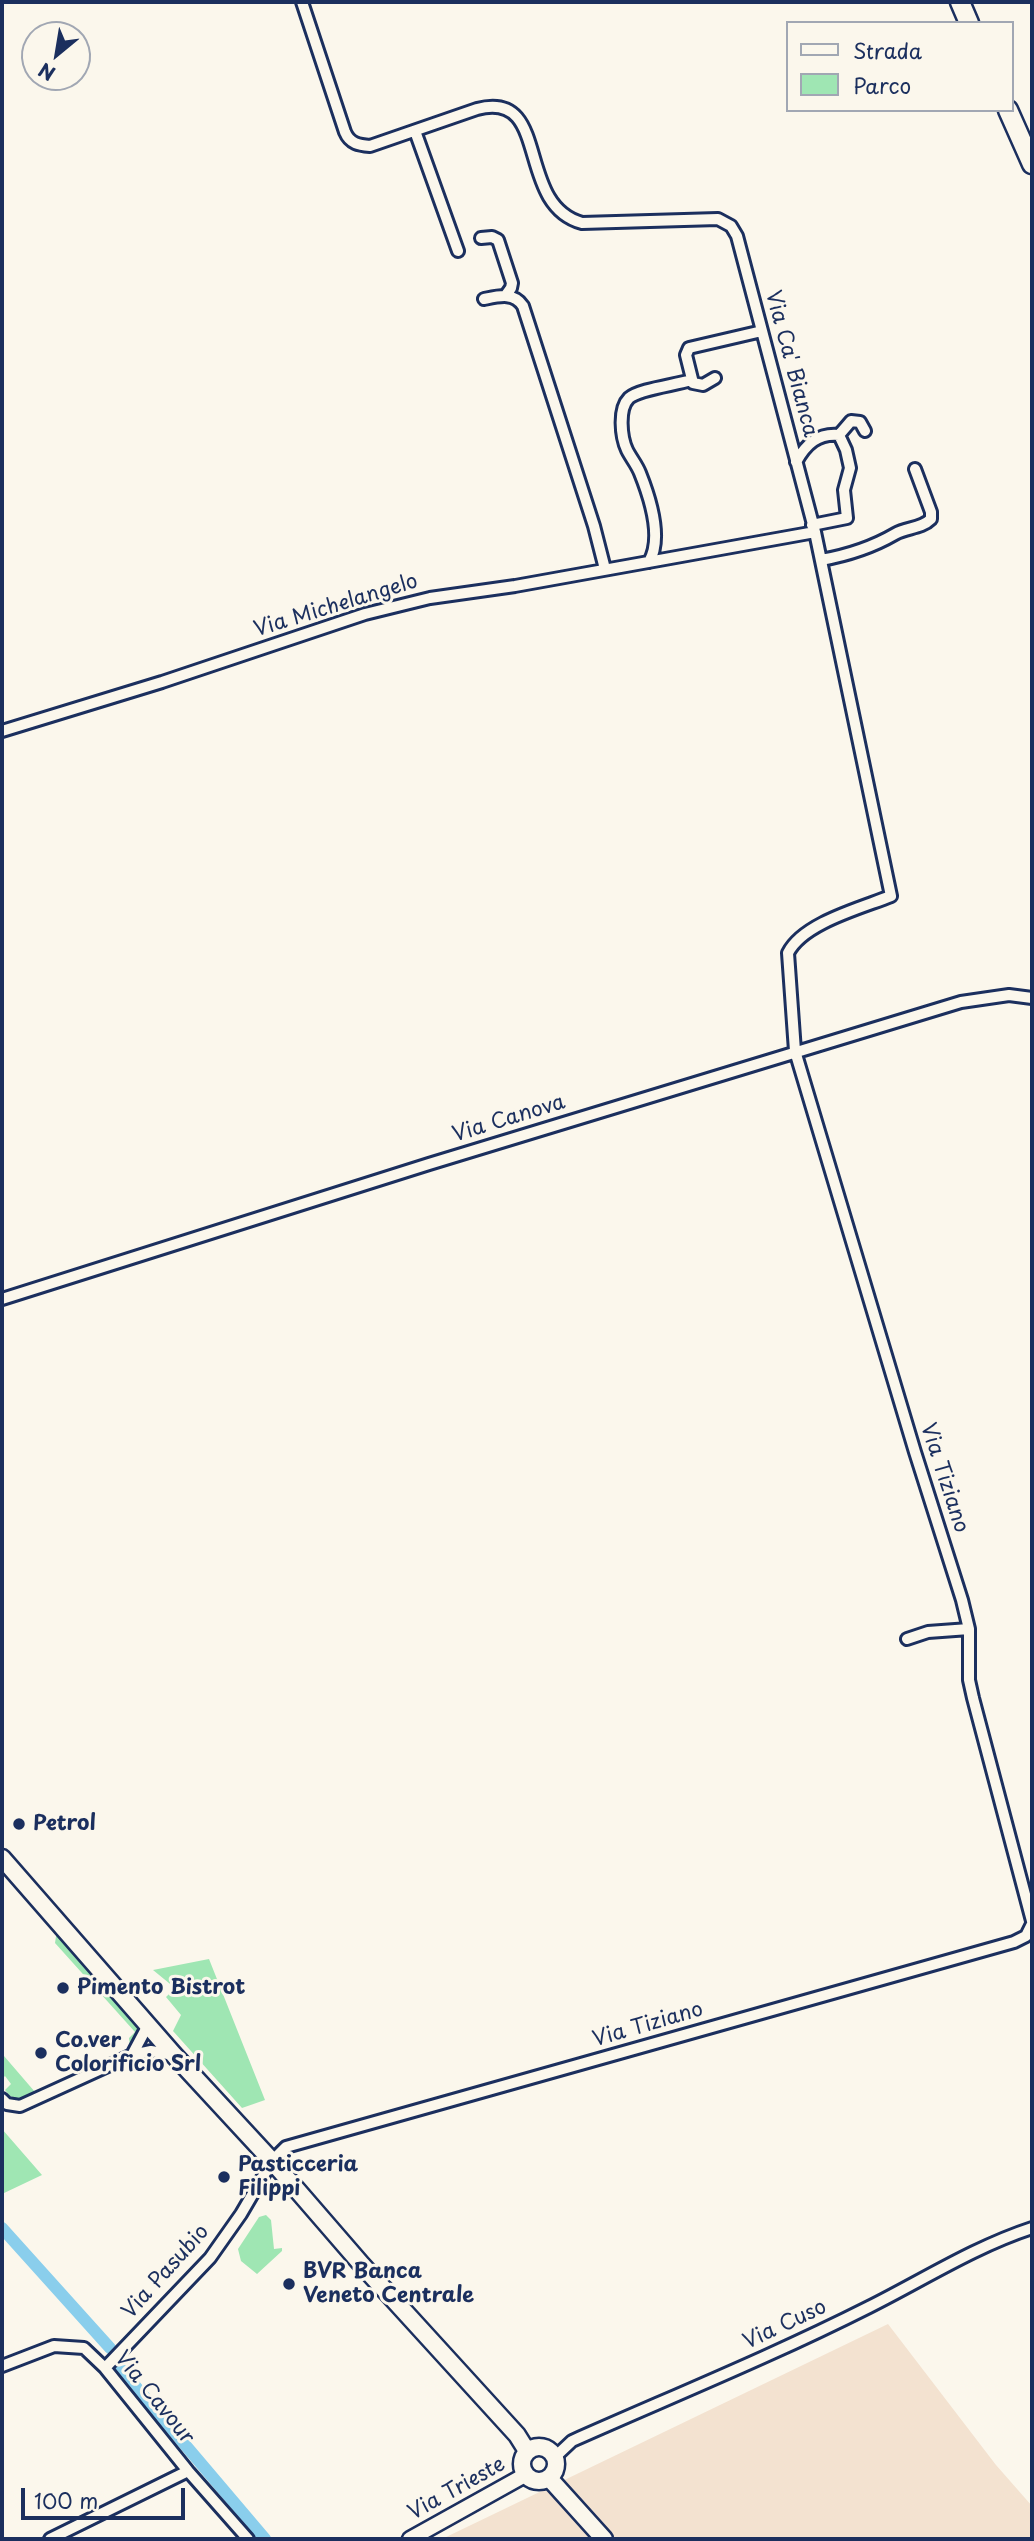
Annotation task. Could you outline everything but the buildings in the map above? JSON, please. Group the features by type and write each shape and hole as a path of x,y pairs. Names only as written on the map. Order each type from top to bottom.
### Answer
{"highway":[{"path":"960,2 969,21"},
{"path":"1009,112 1032,164"}],"main road":[{"path":"2,1858 174,2055 517,2435 527,2451"},
{"path":"542,2447 555,2458 556,2469 549,2478 534,2481 525,2475 522,2460 527,2451 542,2447"},
{"path":"549,2478 604,2539"}],"street":[{"name":"Via Ca' Bianca","path":"302,2 345,132 351,142 370,146 477,109 505,107 518,117 550,201 563,215 582,223 718,219 726,221 737,236 814,529 891,895 809,931 791,948 788,953 795,1051"},
{"path":"415,131 458,251"},
{"path":"481,238 492,237 498,240 512,283 512,288 506,295"},
{"path":"484,299 506,295 517,299 525,312 594,526 605,569"},
{"path":"715,378 698,386 691,380 686,355 689,348 762,331"},
{"path":"649,562 656,545 652,516 640,471 624,441 622,428 625,405 634,395 691,380"},
{"path":"796,462 817,437 839,435 851,421 860,422 864,431"},
{"name":"Via Michelangelo","path":"2,731 162,682 365,614 430,598 649,562 814,529 847,518 844,490 850,468 839,435"},
{"path":"821,561 866,550 897,532 926,524 931,519 931,512 915,468"},
{"name":"Via Canova","path":"2,1299 795,1051 961,1002 1009,995 1032,998"},
{"name":"Via Tiziano","path":"272,2161 286,2147 1014,1942 1026,1936 1032,1923 973,1698 969,1629 795,1051"},
{"path":"906,1639 928,1632 969,1629"},
{"path":"132,2055 148,2025"},
{"path":"2,2099 7,2104 20,2106 132,2055 151,2051 174,2055"},
{"name":"Via Pasubio","path":"105,2368 210,2258 241,2214 272,2161"},
{"name":"Via Cuso","path":"555,2458 572,2441 799,2341 1000,2238 1032,2228"},
{"name":"Via Cavour","path":"2,2366 54,2346 71,2345 84,2348 105,2368 188,2471 248,2539"},
{"path":"50,2539 188,2471"},
{"name":"Via Trieste","path":"410,2539 525,2475"}],"shaded area":[{"path":"888,2324 996,2465 1032,2506 1032,2539 442,2539"}],"green space":[{"path":"57,1930 140,2024 139,2032 130,2046 129,2038 135,2032 55,1943"},
{"path":"209,1959 265,2100 242,2108 173,2031 181,2015 166,1997 175,1988 153,1970"},
{"path":"4,2056 35,2092 18,2099 10,2096 5,2090 11,2084 5,2076 2,2079"},
{"path":"2,2129 42,2175 2,2194"},
{"path":"266,2215 271,2220 274,2249 282,2248 282,2251 257,2274 241,2261 238,2249 259,2217"}],"waterway":[{"path":"2,2228 110,2348"},
{"path":"119,2367 265,2539"}],"place":[{"name":"Petrol","path":"19,1824"},
{"name":"Pimento Bistrot","path":"63,1988"},
{"name":"Co.ver Colorificio Srl","path":"41,2053"},
{"name":"Pasticceria Filippi","path":"224,2177"},
{"name":"BVR Banca Veneto Centrale","path":"289,2284"}]}
